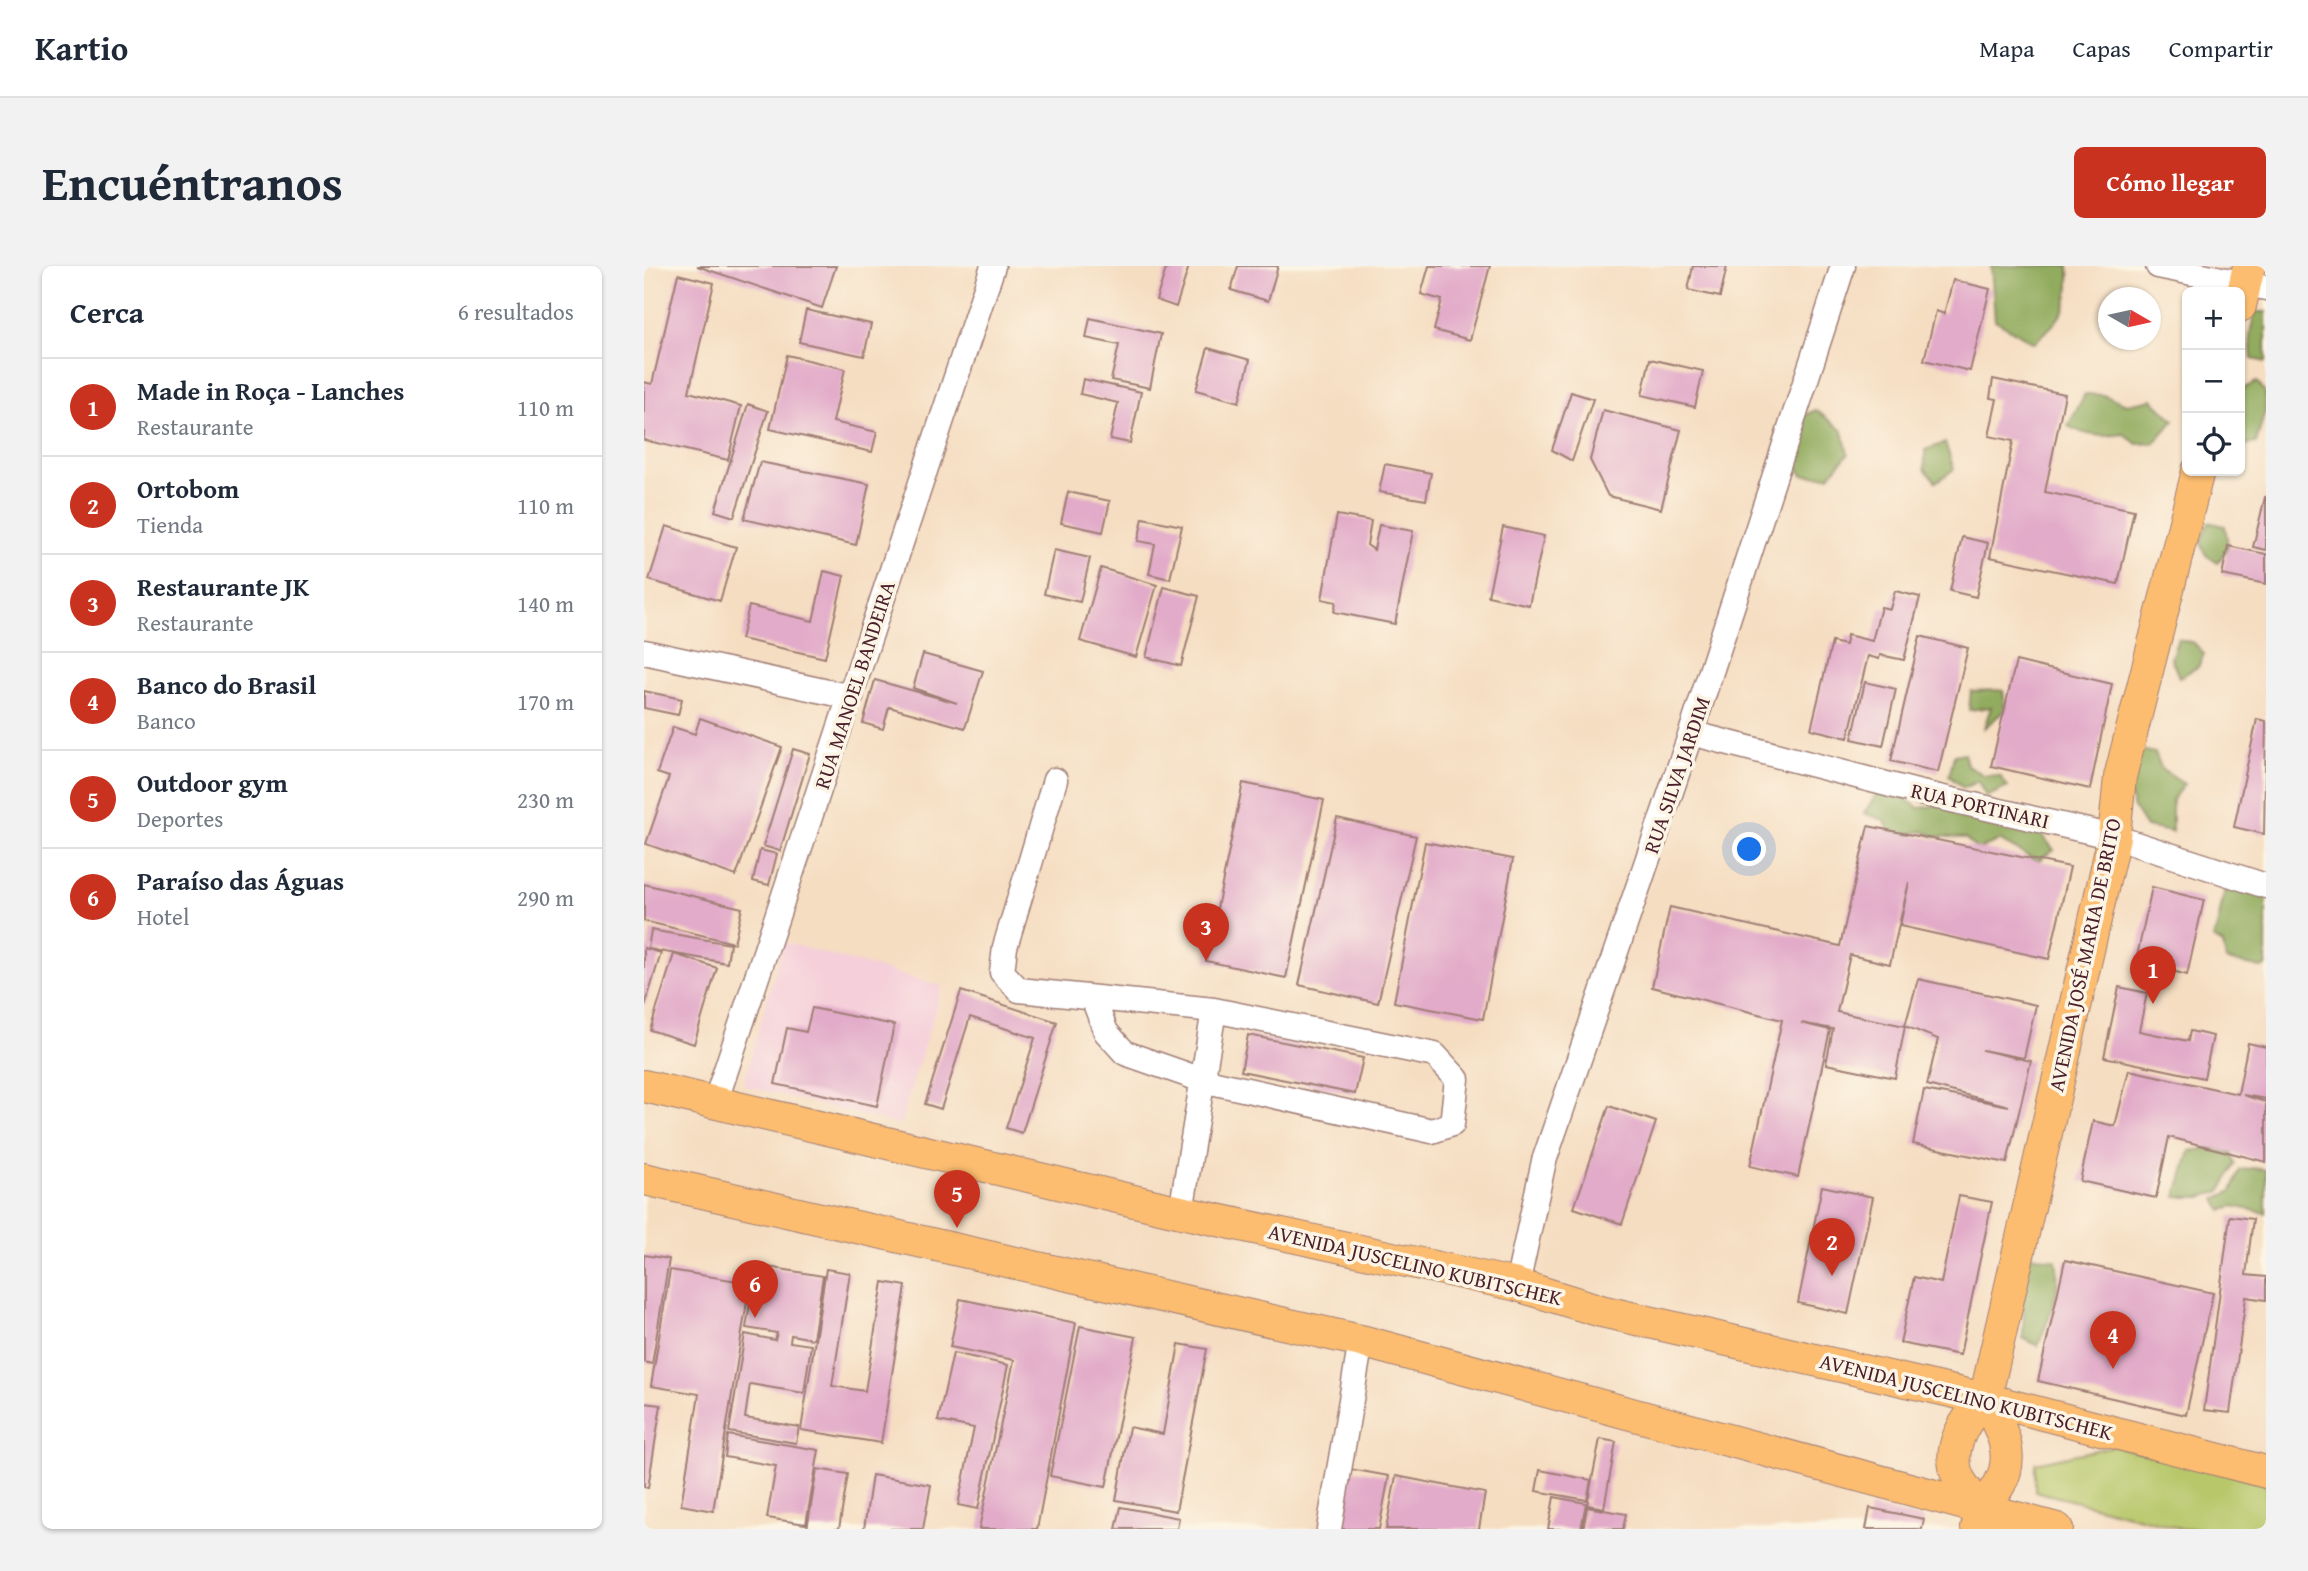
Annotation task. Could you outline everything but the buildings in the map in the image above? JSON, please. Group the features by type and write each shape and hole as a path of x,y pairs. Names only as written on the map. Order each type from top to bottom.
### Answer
{"main road":[{"name":"AVENIDA JOSÉ MARIA DE BRITO","path":"1985,1399 2114,837 2120,777 2197,476"},
{"name":"AVENIDA JUSCELINO KUBITSCHEK","path":"644,1086 1181,1212 1517,1285 1601,1311 1985,1399 2266,1472"},
{"path":"644,1179 1361,1341 1979,1519 2057,1529"},
{"path":"1985,1399 2004,1432 2007,1461 2000,1483 1979,1519 1959,1479 1954,1460 1958,1436 1968,1416 1985,1399"}],"street":[{"name":"RUA MANOEL BANDEIRA","path":"715,1103 993,266"},
{"name":"RUA SILVA JARDIM","path":"1517,1285 1544,1161 1691,733 1843,266"},
{"path":"2158,266 2250,285"},
{"path":"644,652 850,697"},
{"name":"RUA PORTINARI","path":"1691,733 1921,793 2114,837 2266,886"},
{"path":"1055,780 1005,947 1002,972 1019,990 1214,1010 1436,1055 1457,1079 1452,1124 1432,1131 1202,1080 1125,1054 1106,1032 1093,998"},
{"path":"1181,1212 1214,1010"},
{"path":"1329,1529 1361,1341"}],"shaded area":[{"path":"783,942 942,986 900,1125 743,1085"}],"green space":[{"path":"1991,266 2069,266 2069,292 2064,310 2034,343 1995,320"},
{"path":"2255,312 2266,312 2266,362 2252,359 2250,333"},
{"path":"2257,382 2265,392 2265,411 2256,443 2245,444 2245,413 2245,388"},
{"path":"2085,394 2103,395 2127,404 2152,399 2174,420 2154,443 2137,444 2124,434 2102,436 2082,432 2068,426"},
{"path":"1816,410 1843,431 1848,454 1829,476 1803,475 1792,458 1798,418"},
{"path":"1945,443 1954,469 1936,482 1925,469 1925,450"},
{"path":"2208,522 2225,526 2228,546 2218,563 2206,555 2201,543"},
{"path":"2178,639 2194,643 2204,654 2198,667 2179,677 2171,658"},
{"path":"2003,690 2005,710 1984,728 1991,707 1969,710 1971,691"},
{"path":"2141,750 2155,753 2162,770 2184,784 2172,800 2172,832 2146,827 2134,808 2123,779"},
{"path":"1964,753 1967,765 1984,775 2000,776 2008,787 1986,797 1978,781 1963,788 1949,776 1954,755"},
{"path":"1883,785 1919,808 1942,805 1959,815 1986,821 2014,816 2032,823 2054,850 2037,861 1999,840 1978,850 1965,838 1934,836 1922,831 1905,835 1891,832 1884,820 1864,813"},
{"path":"2247,885 2266,894 2266,966 2261,968 2226,960 2223,944 2213,938 2226,890"},
{"path":"2212,1148 2231,1153 2235,1164 2221,1191 2202,1197 2176,1197 2190,1151"},
{"path":"2240,1170 2266,1170 2266,1213 2233,1206 2222,1211 2216,1199 2232,1191"},
{"path":"2031,1255 2056,1260 2057,1272 2056,1294 2038,1346 2023,1338 2024,1309 2018,1298"},
{"path":"2114,1446 2266,1483 2266,1529 2183,1529 2035,1491 2035,1463"}],"place":[{"name":"Restaurante JK","path":"1206,961"},
{"name":"Made in Roça - Lanches","path":"2153,1004"},
{"name":"Outdoor gym","path":"957,1228"},
{"name":"Ortobom","path":"1832,1276"},
{"name":"Paraíso das Águas","path":"755,1318"},
{"name":"Banco do Brasil","path":"2113,1369"}]}
